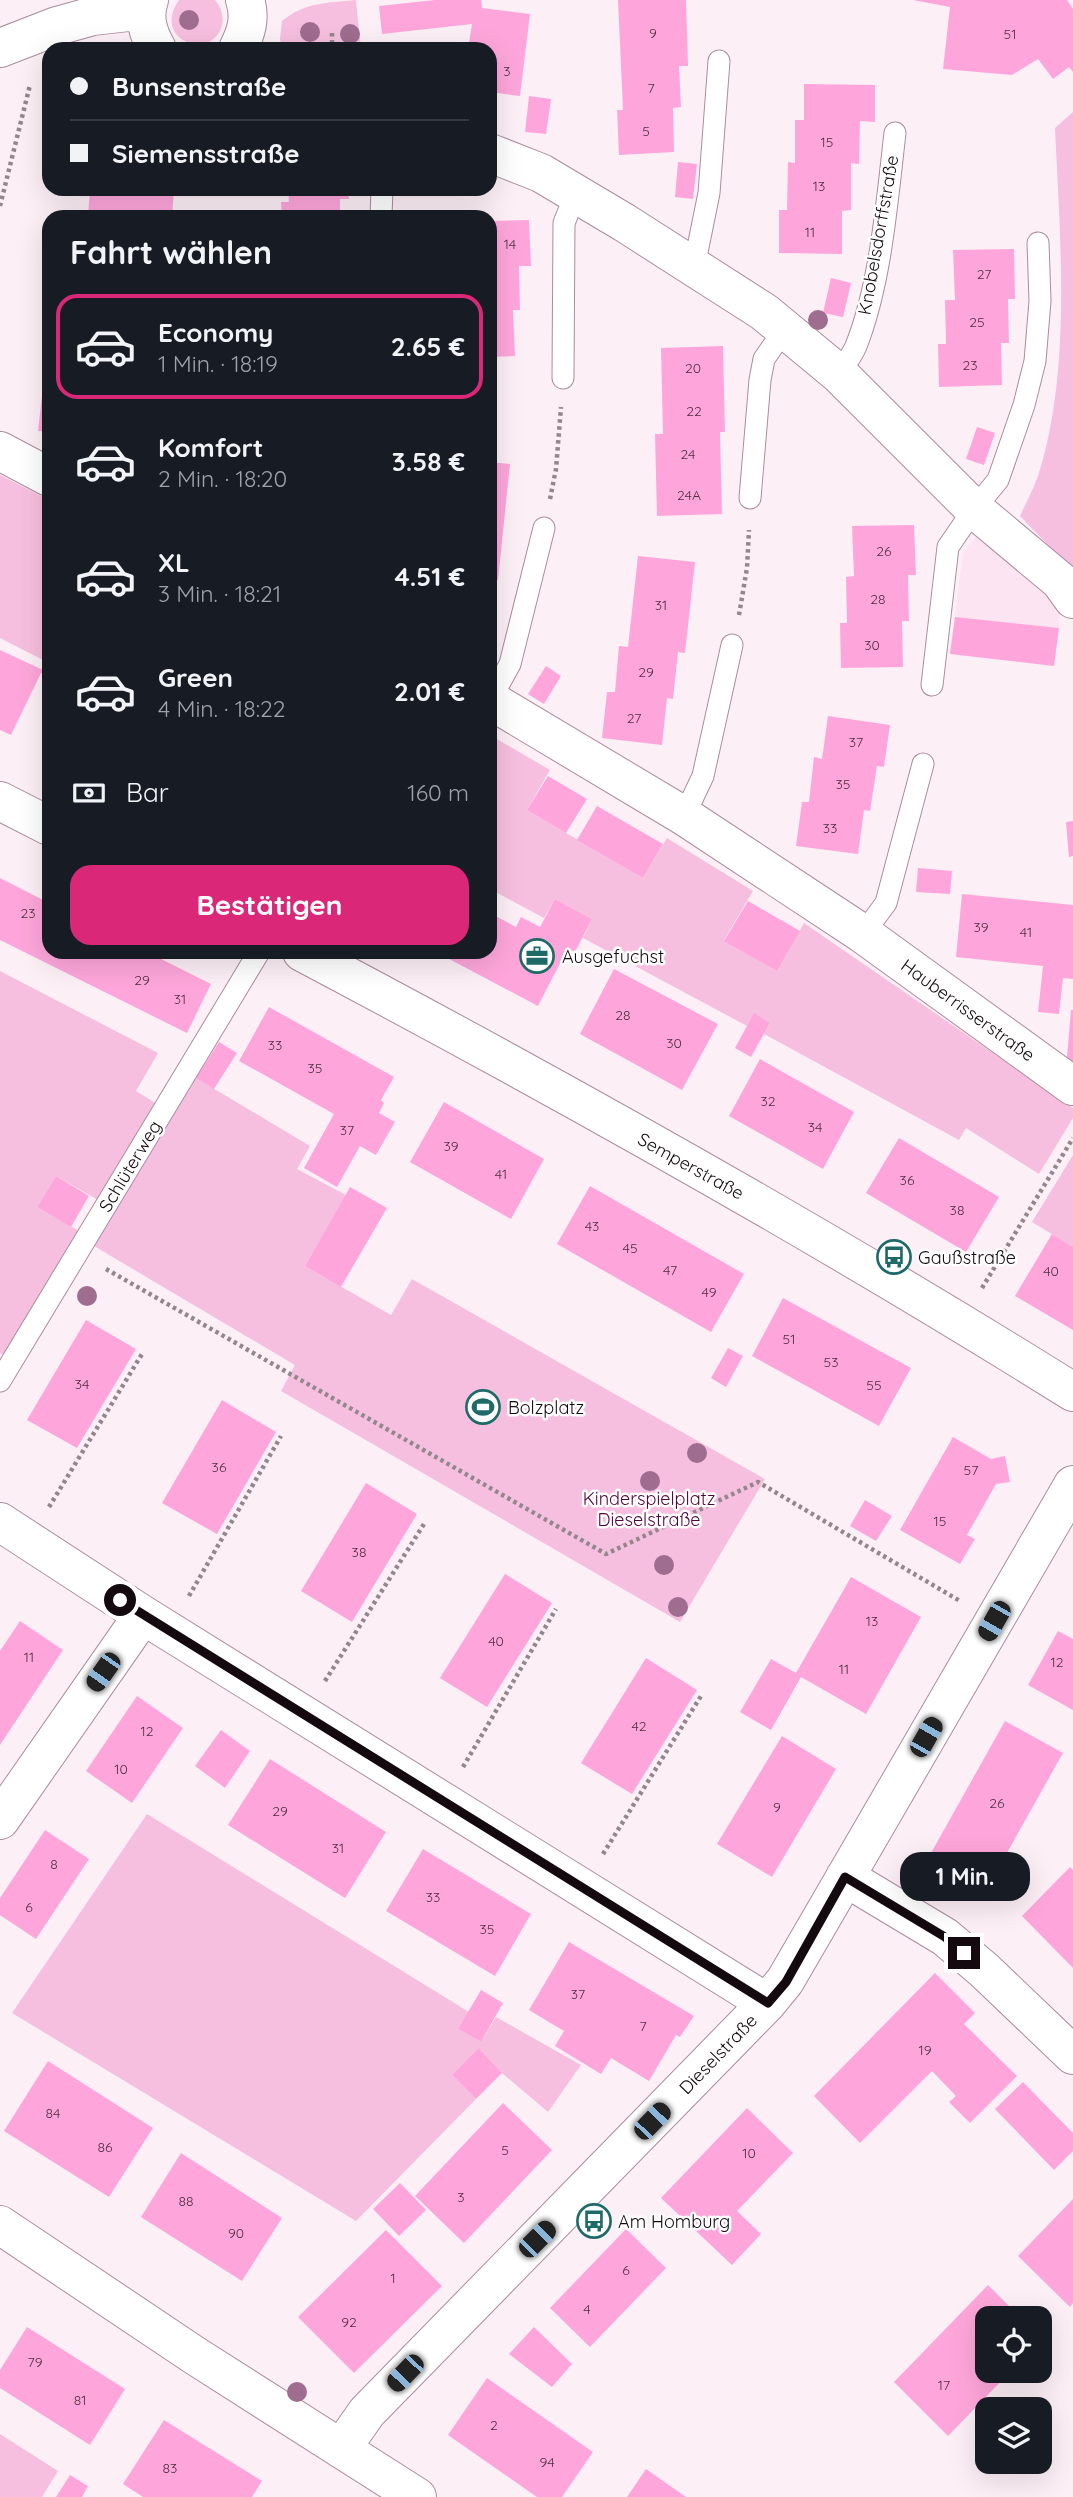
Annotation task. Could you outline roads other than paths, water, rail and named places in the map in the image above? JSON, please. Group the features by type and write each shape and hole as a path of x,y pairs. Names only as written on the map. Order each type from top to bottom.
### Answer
{"street":[{"path":"242,42 248,22 245,0"},
{"path":"0,48 57,26 147,5 147,32 152,42"},
{"path":"497,156 541,173 764,312 839,374 974,509 1060,581 1073,599"},
{"path":"0,451 42,473"},
{"name":"Hauberrisserstraße","path":"497,704 684,816 863,934 1073,1086"},
{"path":"0,801 42,822"},
{"name":"Semperstraße","path":"315,959 468,1040 871,1268 1073,1392"},
{"name":"Dieselstraße","path":"341,2449 367,2412 786,1982 1073,1485"},
{"path":"14,1531 156,1623 768,2003"},
{"path":"0,1820 156,1623"},
{"path":"845,1877 945,1937 984,1970 1073,2055"},
{"path":"0,2225 194,2355 417,2497"}],"lane":[{"path":"694,267 709,192 719,61"},
{"name":"Knobelsdorffstraße","path":"839,374 855,348 872,293 887,206 895,133"},
{"path":"563,378 564,223 576,194"},
{"path":"932,685 948,547 998,480 1024,405 1035,361 1040,301 1038,243"},
{"path":"750,498 764,359 784,330"},
{"name":"Hauberrisserstraße","path":"497,687 510,664 544,528"},
{"path":"684,816 703,776 733,645"},
{"path":"863,934 886,903 923,764"},
{"name":"Schlüterweg","path":"0,1381 255,959"}],"place":[{"name":"Ausgefuchst","path":"537,956"},
{"name":"Gaußstraße","path":"894,1257"},
{"name":"Bolzplatz","path":"483,1407"},
{"name":"Am Homburg","path":"594,2221"}],"park label":[{"name":"Kinderspielplatz Dieselstraße","path":"649,1508"}]}
